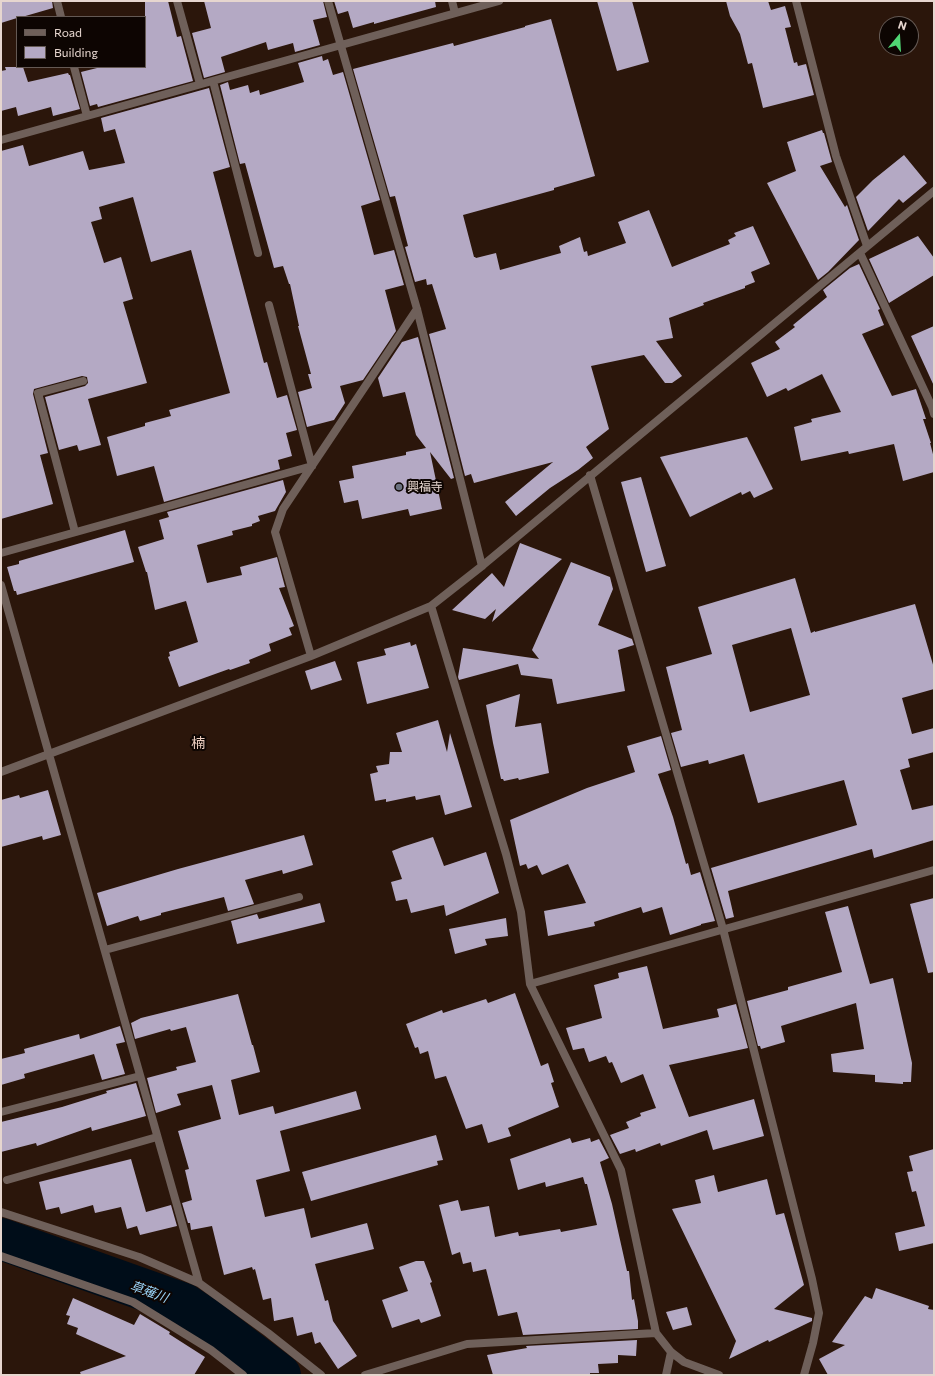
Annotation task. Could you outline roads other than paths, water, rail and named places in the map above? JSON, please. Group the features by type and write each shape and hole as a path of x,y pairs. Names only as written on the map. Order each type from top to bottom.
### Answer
{"street":[{"path":"57,1 61,16"},
{"path":"177,1 200,84"},
{"path":"328,1 417,309 482,566"},
{"path":"452,1 455,13"},
{"path":"1,140 499,1"},
{"path":"796,1 836,156 867,246"},
{"path":"74,68 87,116"},
{"path":"213,81 258,253"},
{"path":"1,772 311,656 431,606 482,566 590,474 934,191"},
{"path":"860,253 934,414"},
{"path":"269,305 312,466"},
{"path":"311,656 275,532 283,509 417,309"},
{"path":"75,532 38,393 83,381"},
{"path":"1,553 312,466"},
{"path":"590,474 723,929 812,1279 819,1313 804,1375"},
{"path":"1,585 199,1283"},
{"path":"431,606 508,861 521,912 530,984 621,1170 656,1333 671,1352 684,1362 720,1375"},
{"path":"530,984 934,870"},
{"path":"105,950 299,897"},
{"path":"1,1112 140,1076"},
{"path":"7,1180 157,1137"},
{"path":"1,1212 139,1257 199,1283 268,1333 321,1375"},
{"path":"1,1256 134,1302 211,1350 243,1375"},
{"path":"365,1375 467,1344 656,1333"},
{"path":"666,1375 671,1352"}],"waterway":[{"name":"草薙川","path":"1,1239 184,1304 205,1318 280,1375"}],"place":[{"name":"興福寺","path":"399,487"}],"district":[{"name":"楠","path":"198,743"}]}
